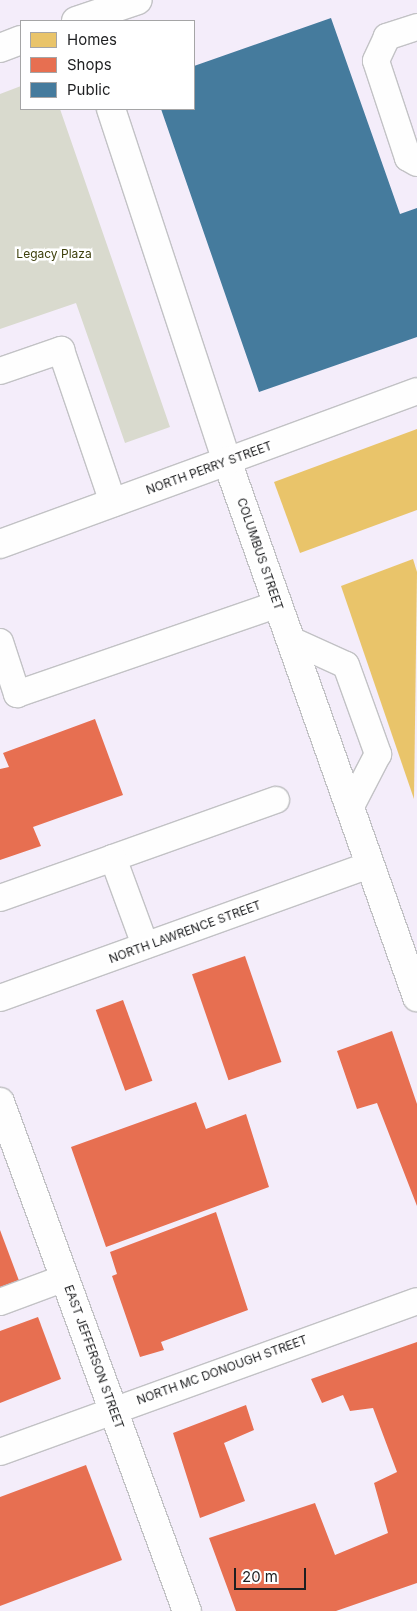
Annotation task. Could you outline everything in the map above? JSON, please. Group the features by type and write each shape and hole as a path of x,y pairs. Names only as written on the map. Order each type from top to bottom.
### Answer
{"main road":[{"path":"78,16 138,0"},
{"path":"0,48 20,40"},
{"name":"COLUMBUS STREET","path":"111,110 227,461 417,997"},
{"name":"NORTH PERRY STREET","path":"0,544 227,461"},
{"name":"EAST JEFFERSON STREET","path":"0,1102 187,1611"}],"street":[{"path":"417,27 387,37 376,60 408,158 417,163"},
{"path":"0,372 61,350 113,503"},
{"name":"NORTH PERRY STREET","path":"227,461 417,391"},
{"path":"1,649 11,692 278,604"},
{"path":"291,640 346,665 375,745 378,754 350,808"},
{"path":"0,898 276,800"},
{"path":"113,858 145,946"},
{"name":"NORTH LAWRENCE STREET","path":"0,998 370,865"},
{"path":"0,1302 65,1278"},
{"name":"NORTH MC DONOUGH STREET","path":"0,1452 113,1409 417,1301"}],"shaded area":[{"path":"0,0 417,0 417,1611 0,1611"}],"green space":[{"name":"Legacy Plaza","path":"20,86 20,110 60,110 170,427 125,443 76,303 0,329 0,94"}],"building: Homes":[{"path":"417,429 417,510 300,553 274,482"},
{"path":"413,559 417,572 414,799 341,586"}],"building: Shops":[{"path":"95,719 123,795 33,827 41,846 0,860 0,769 9,767 3,753"},
{"path":"245,956 281,1062 229,1080 192,974"},
{"path":"123,1000 152,1081 125,1091 96,1010"},
{"path":"392,1031 417,1104 417,1206 377,1103 357,1109 337,1051"},
{"path":"196,1102 206,1129 246,1114 269,1187 106,1247 71,1147"},
{"path":"216,1212 248,1310 161,1342 164,1350 140,1357 112,1276 117,1274 110,1252"},
{"path":"0,1230 21,1286 0,1293"},
{"path":"38,1317 61,1379 0,1403 0,1331"},
{"path":"417,1342 417,1583 336,1611 236,1611 209,1538 315,1503 335,1555 388,1533 374,1483 397,1472 373,1408 350,1411 343,1395 322,1403 311,1379"},
{"path":"246,1405 254,1430 224,1443 245,1501 200,1518 173,1433"},
{"path":"86,1465 122,1560 0,1606 0,1497"}],"building: Public":[{"path":"331,18 400,214 417,208 417,337 259,392 161,110 195,110 195,66"}]}
